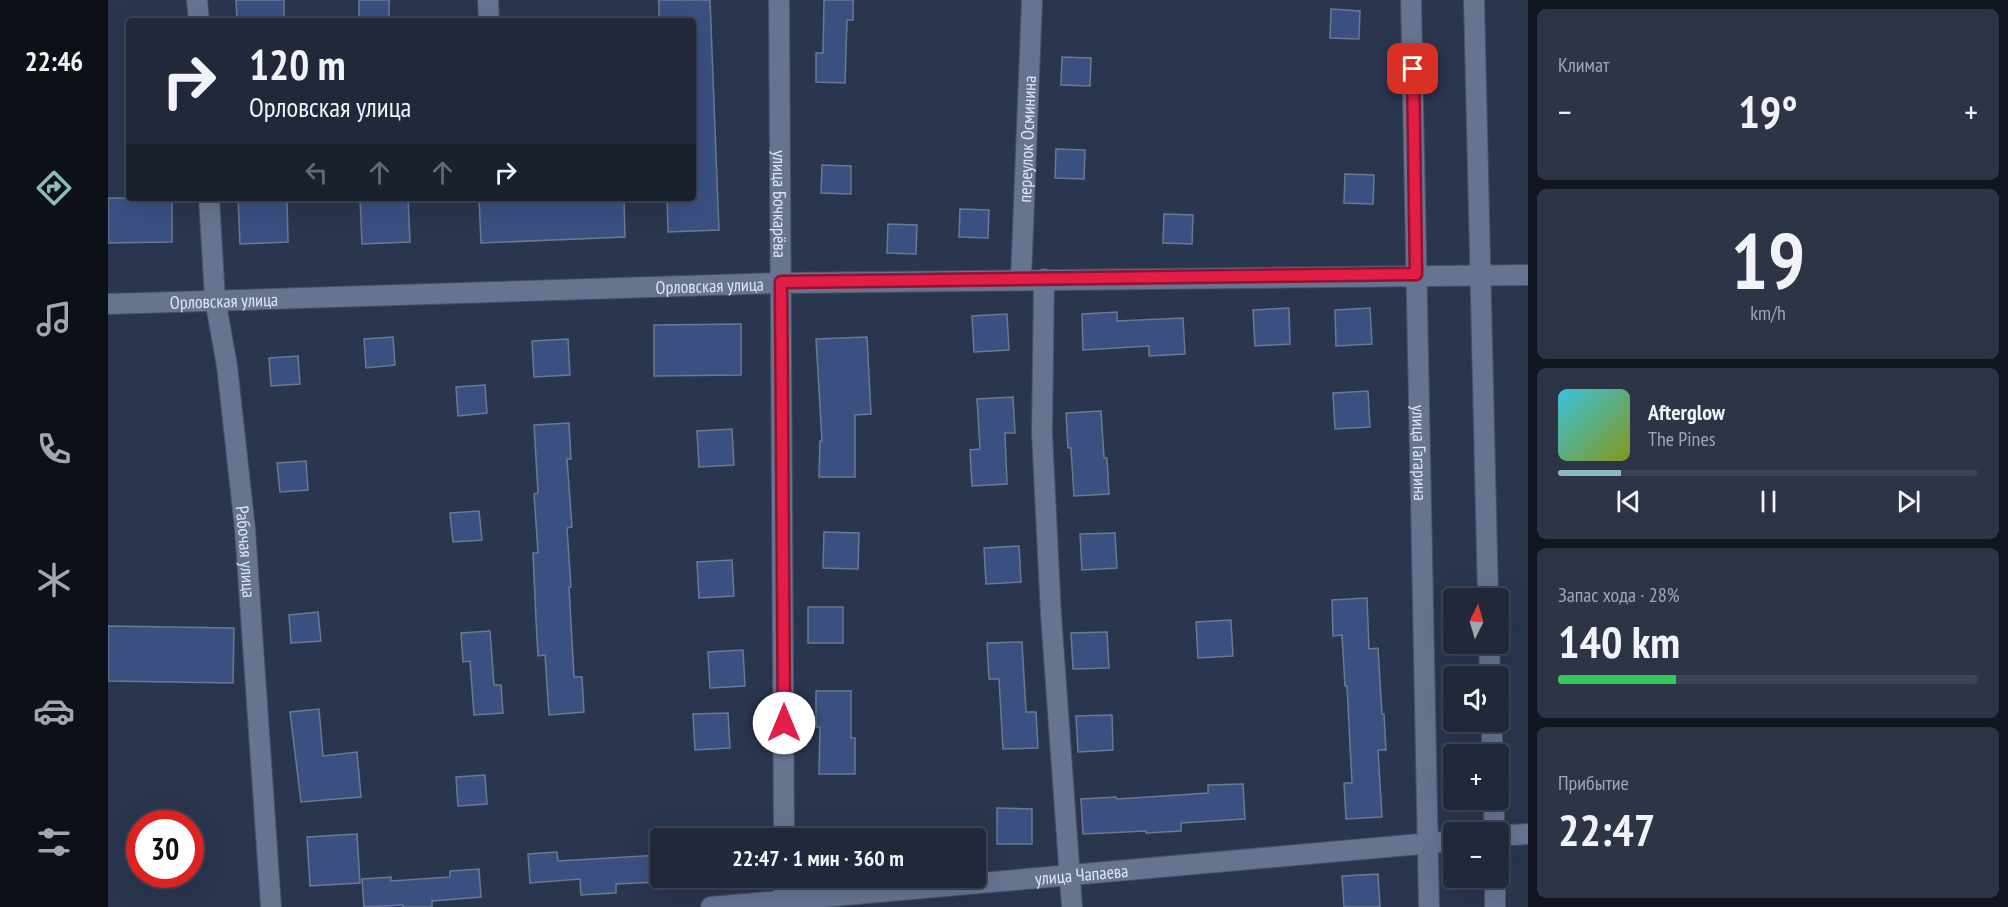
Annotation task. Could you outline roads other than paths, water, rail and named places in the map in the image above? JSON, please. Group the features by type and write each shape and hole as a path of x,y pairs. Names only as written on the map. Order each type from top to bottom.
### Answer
{"street":[{"path":"197,0 198,18"},
{"path":"488,0 489,18"},
{"name":"улица Бочкарёва","path":"778,0 784,828"},
{"name":"переулок Осминина","path":"1021,279 1032,0"},
{"name":"улица Гагарина","path":"1412,0 1429,907"},
{"path":"1474,0 1488,588"},
{"name":"Рабочая улица","path":"209,201 215,299 226,366 245,529 271,907"},
{"name":"Орловская улица","path":"108,304 781,282 1416,274 1528,275"},
{"path":"1044,279 1042,433 1051,615 1072,907"},
{"path":"1509,835 1528,834"},
{"name":"улица Чапаева","path":"711,907 785,904 1070,875 1443,842"},
{"path":"784,888 785,904"},
{"path":"1495,888 1495,907"}]}
